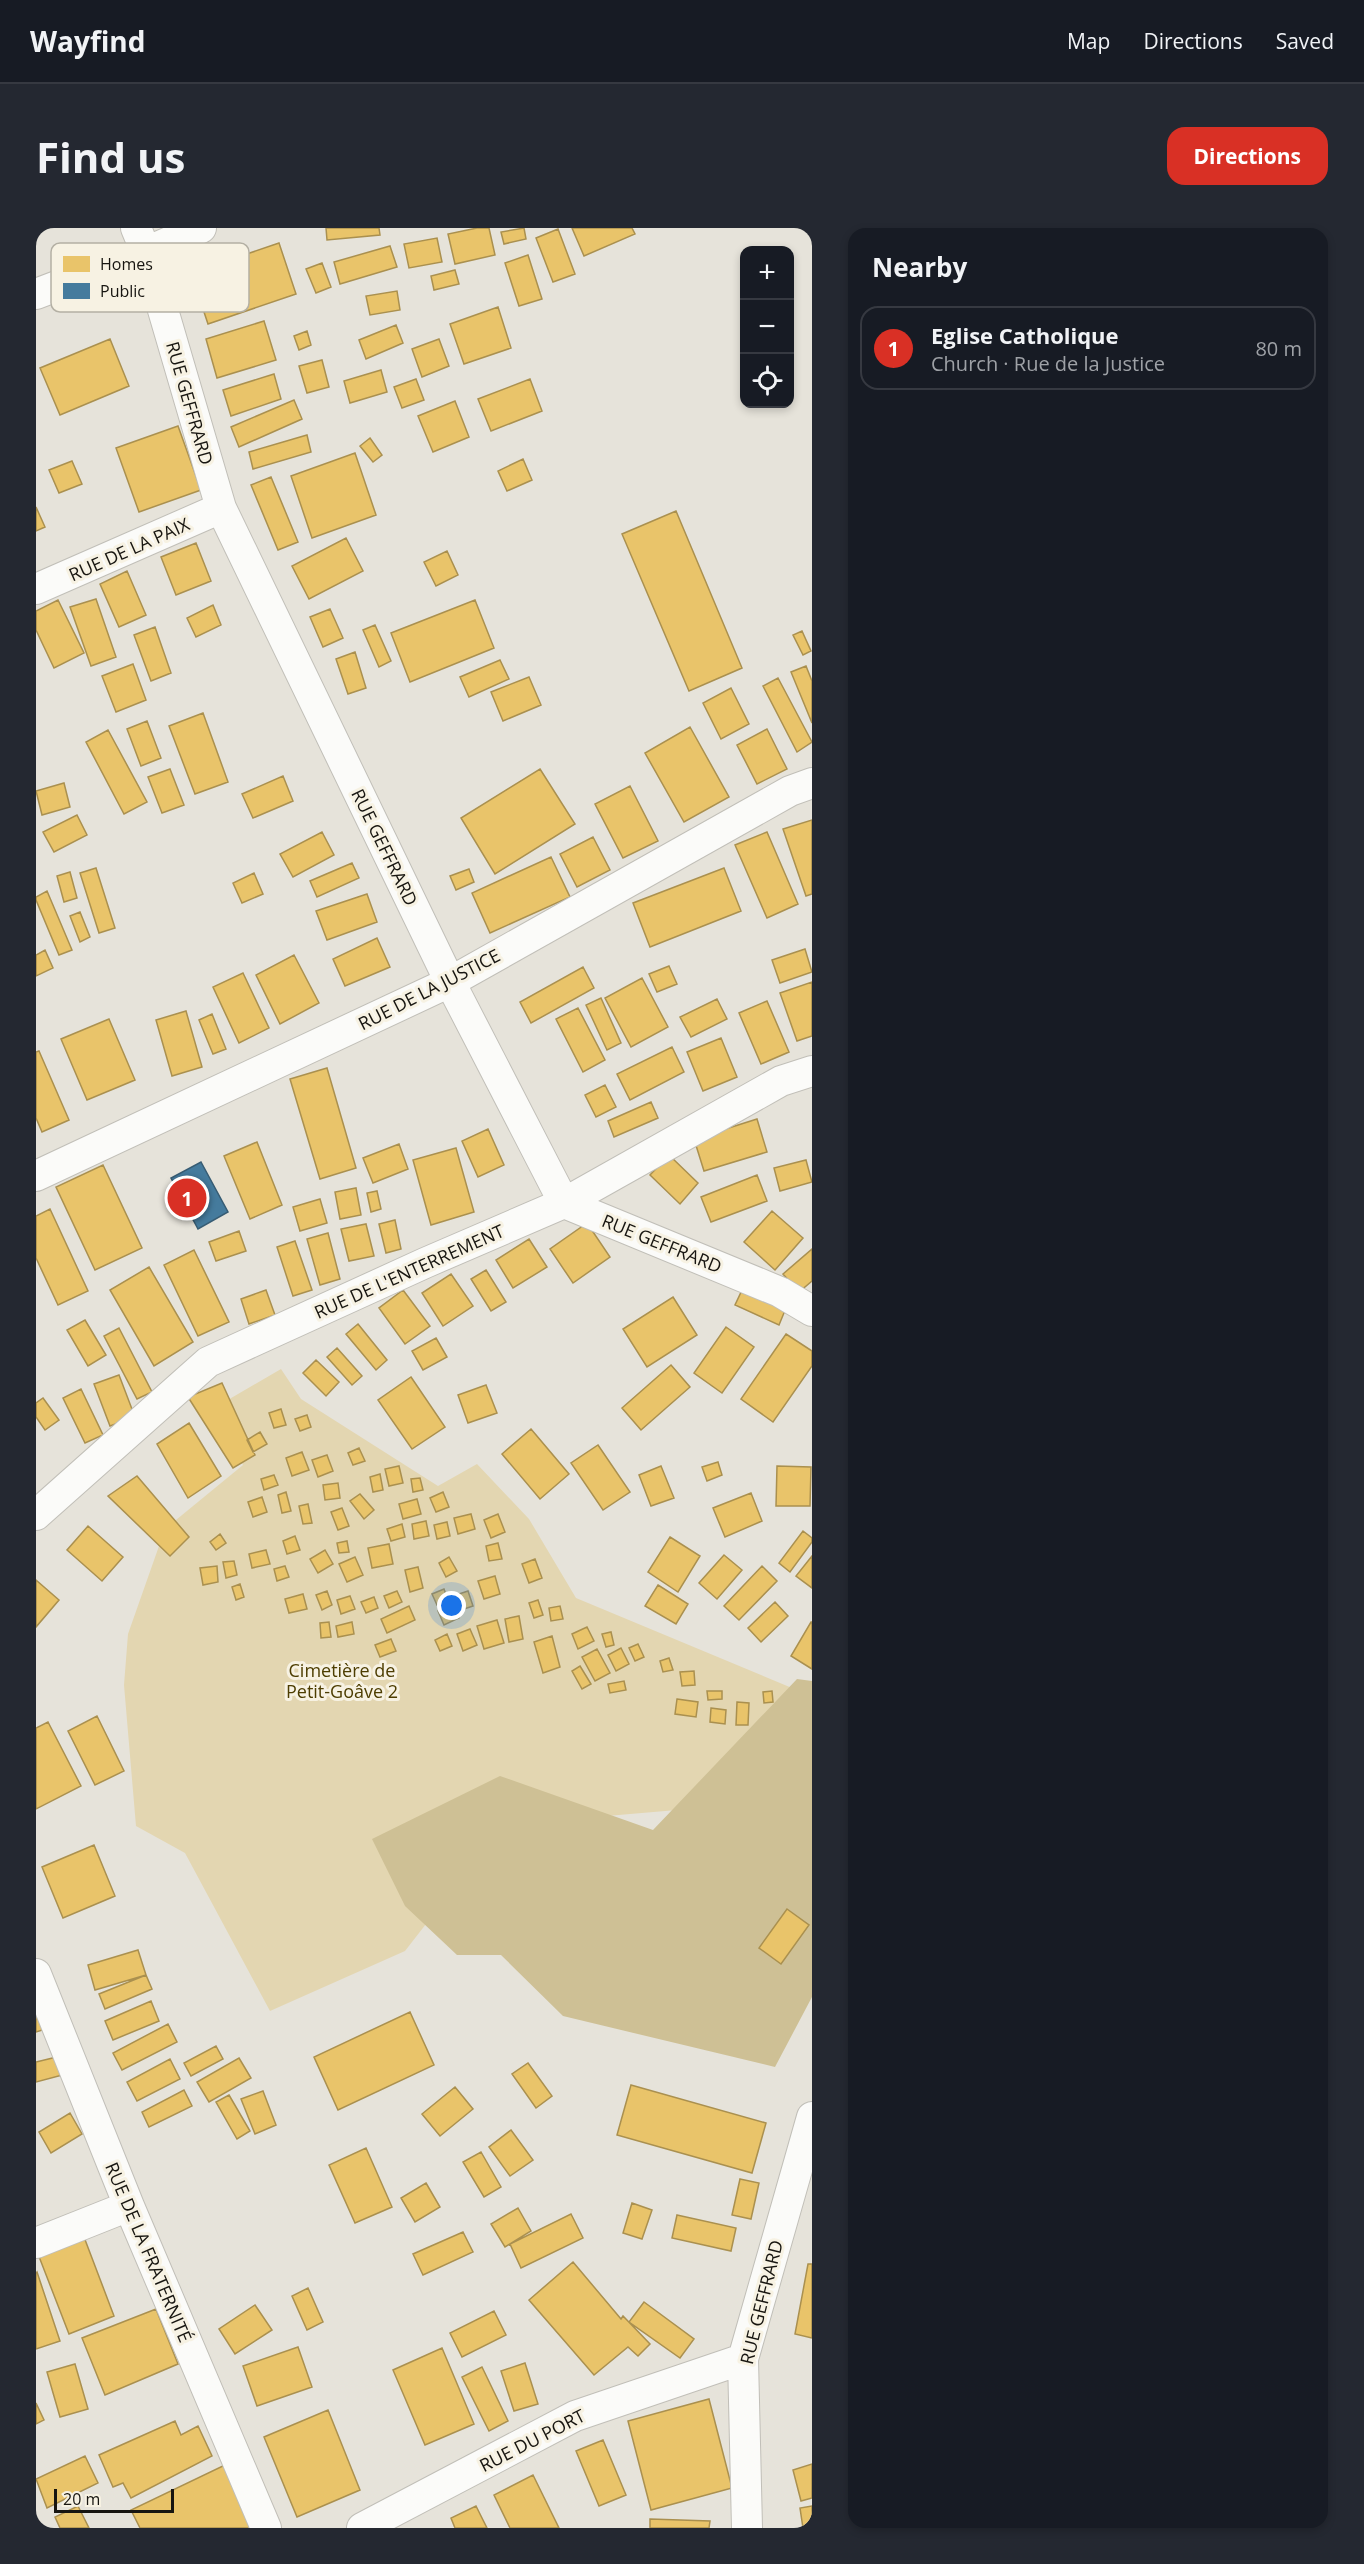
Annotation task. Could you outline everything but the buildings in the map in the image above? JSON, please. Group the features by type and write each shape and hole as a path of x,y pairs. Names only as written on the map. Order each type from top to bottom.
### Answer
{"street":[{"path":"141,240 201,228"},
{"path":"36,294 51,286"},
{"name":"RUE GEFFRARD","path":"162,312 221,508 450,982 564,1203 780,1292 812,1311"},
{"name":"RUE DE LA PAIX","path":"36,589 221,508"},
{"name":"RUE DE LA JUSTICE","path":"36,1176 450,982 790,791 812,783"},
{"name":"RUE DE L'ENTERREMENT","path":"36,1515 208,1362 425,1263 564,1203 781,1081 812,1071"},
{"name":"RUE DE LA FRATERNITÉ","path":"36,1974 129,2206 266,2528"},
{"name":"RUE GEFFRARD","path":"747,2528 742,2359 812,2117"},
{"path":"36,2243 129,2206"},
{"name":"RUE DU PORT","path":"362,2528 575,2416 742,2359"}],"green space":[{"name":"Cimetière de Petit-Goâve 2","path":"281,1369 301,1399 438,1486 477,1464 529,1519 576,1598 792,1688 771,1802 503,1825 405,1951 270,2011 185,1853 136,1826 124,1685 128,1634 165,1529 243,1465 214,1408"}],"shaded area":[{"path":"797,1679 812,1681 812,1997 775,2067 563,2016 501,1955 457,1955 405,1906 372,1839 500,1776 653,1830"}],"place":[{"name":"Eglise Catholique","path":"187,1198"}]}
